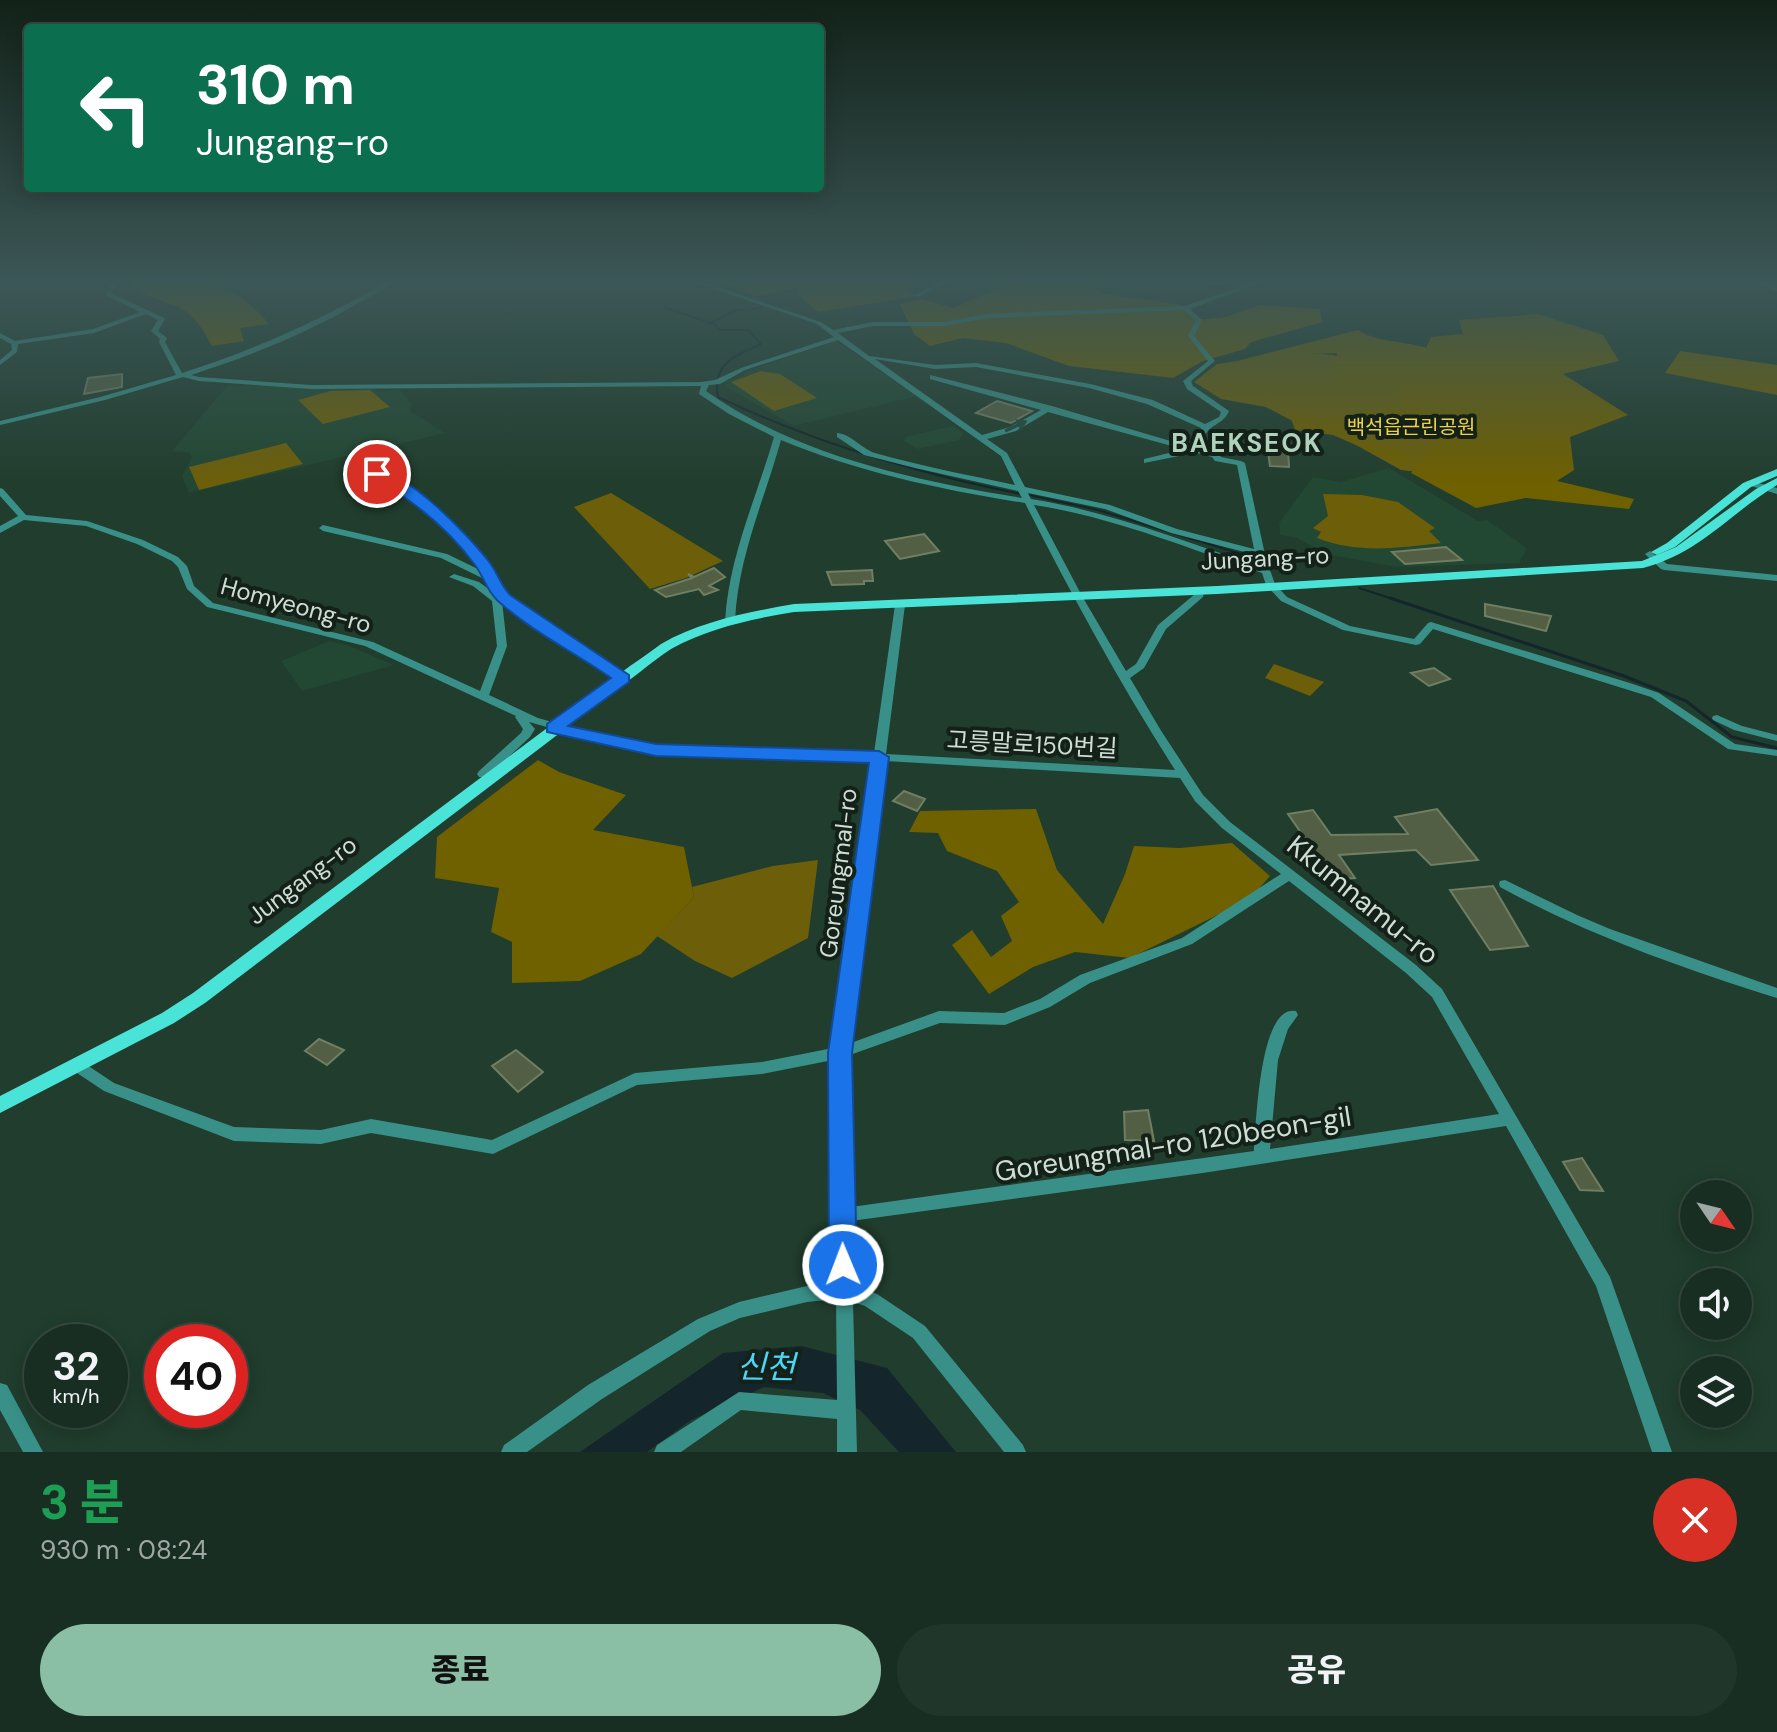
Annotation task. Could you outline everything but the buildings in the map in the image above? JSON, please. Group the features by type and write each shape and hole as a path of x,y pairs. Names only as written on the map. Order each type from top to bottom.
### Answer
{"main road":[{"name":"Jungang-ro","path":"1654,558 1751,483 1777,472"},
{"name":"Jungang-ro","path":"730,618 794,608 900,605 1076,593 1265,569 1316,581 1609,568 1654,558 1690,545 1763,488 1777,481"},
{"name":"Jungang-ro","path":"0,1105 199,998 674,635 730,618 823,601 1199,591 1265,569"},
{"name":"Jungang-ro","path":"0,1095 150,1017 196,989 550,727"}],"street":[{"path":"0,363 15,350"},
{"path":"167,350 185,377"},
{"path":"0,423 185,377 256,350"},
{"path":"796,350 743,369 712,383 702,392 715,403 778,437 901,476 1122,522 1265,569"},
{"path":"858,350 1004,455 1021,490"},
{"path":"1147,461 1176,454 1200,437 1205,427 1222,418 1225,411 1190,387 1187,381 1212,361 1203,350"},
{"path":"867,356 912,365 950,368 976,365 1090,386 1150,402 1205,427"},
{"path":"912,388 950,368"},
{"path":"185,377 325,387 712,383"},
{"path":"933,377 1241,463 1265,569 1284,599 1347,628 1416,642 1431,625 1655,695 1732,747 1777,753"},
{"path":"981,438 1013,429 1049,408"},
{"path":"840,435 867,453 1107,507 1265,569"},
{"path":"730,618 740,547 764,490 778,437"},
{"path":"1200,437 1212,455"},
{"path":"377,474 418,497 455,531 486,568 487,577"},
{"path":"1751,483 1777,491"},
{"name":"Kkumnamu-ro","path":"1021,490 1076,593 1182,774 1226,825 1411,969 1437,993 1604,1283 1662,1452"},
{"path":"0,491 23,517 0,530"},
{"name":"Homyeong-ro","path":"23,517 87,524 140,542 175,559 182,566 190,587 210,605 369,644 550,727"},
{"path":"323,528 444,556 487,577 517,609 618,676"},
{"path":"1654,558 1664,567 1777,578"},
{"path":"454,577 476,584 497,600 502,646 486,697 522,718 529,729 483,774"},
{"path":"1125,677 1140,666 1162,627 1200,595 1199,591"},
{"name":"Goreungmal-ro","path":"845,1410 840,1053 900,605"},
{"path":"1717,718 1738,728 1777,738"},
{"path":"550,727 656,750 879,757"},
{"name":"고릉말로150번길","path":"879,757 1182,774"},
{"path":"76,1065 109,1087 234,1134 321,1137 371,1126 493,1147 635,1079 748,1069 840,1053 939,1017 1005,1019 1085,979 1187,941 1291,874"},
{"path":"1505,884 1563,917 1648,952 1777,993"},
{"path":"1261,1157 1270,1062 1281,1023 1291,1015"},
{"name":"Goreungmal-ro 120beon-gil","path":"843,1215 916,1208 1510,1119"},
{"path":"511,1452 595,1392 704,1325 739,1310 807,1294 844,1290 871,1300 919,1332 1016,1452"},
{"path":"0,1392 33,1452"},
{"path":"664,1452 739,1401 845,1410 847,1452"}],"shaded area":[{"path":"810,350 849,350 917,396 794,426 724,386 748,371"},
{"path":"228,385 375,389 378,392 399,389 411,403 410,411 445,433 189,493 182,476 192,457 190,453 172,451"},
{"path":"953,426 963,433 959,440 917,449 904,441 905,437"},
{"path":"1389,468 1478,521 1487,520 1527,548 1519,563 1396,567 1326,554 1297,538 1280,535 1279,523 1313,477 1341,482"},
{"path":"329,641 347,645 394,665 302,691 281,661"}],"green space":[{"path":"1025,350 1242,350 1203,361 1173,378 1069,366"},
{"path":"1281,350 1612,350 1619,361 1563,374 1628,415 1570,437 1574,470 1557,481 1634,499 1629,509 1526,498 1476,508 1411,473 1430,452 1436,438 1355,424 1353,431 1411,457 1402,465 1333,435 1295,430 1289,412 1329,418 1400,406 1396,387 1339,385 1334,373 1337,353 1229,363"},
{"path":"1680,351 1777,365 1777,395 1665,373"},
{"name":"백석읍근린공원","path":"1302,352 1333,355 1453,394 1539,487 1401,470 1338,435 1302,426 1266,407 1221,399 1194,382 1217,364"},
{"path":"761,371 780,374 817,398 774,411 731,382"},
{"path":"370,390 390,407 323,424 298,400 330,391"},
{"path":"286,443 303,464 199,490 189,467"},
{"path":"611,493 723,561 686,578 650,589 574,507"},
{"path":"1323,494 1362,495 1398,502 1435,528 1429,531 1441,543 1363,548 1317,538 1321,532 1313,528 1328,516"},
{"path":"1274,664 1324,682 1310,696 1265,678"},
{"path":"538,760 559,772 626,795 593,830 684,847 694,897 641,954 580,981 512,983 512,942 491,932 499,888 435,878 437,837"},
{"path":"1036,809 1057,870 1103,924 1134,846 1180,848 1232,843 1270,876 1250,899 1130,958 1075,952 1033,967 989,994 952,945 972,930 991,957 1012,941 1001,916 1019,902 997,871 947,851 938,833 909,832 920,811"},
{"path":"818,860 808,938 732,978 695,961 657,936 694,897 692,887 773,866"}],"water":[{"name":"신천","path":"801,1346 887,1368 956,1452 899,1452 860,1410 823,1393 764,1387 691,1420 647,1452 580,1452 723,1353"}],"waterway":[{"path":"749,350 722,368 718,376 718,397 791,429 866,455 1021,494"},
{"path":"1029,495 1098,510 1241,554"},
{"path":"1359,588 1396,600"},
{"path":"1390,598 1396,600"},
{"path":"1396,600 1624,676 1686,701 1732,737 1777,748"}],"district":[{"name":"BAEKSEOK","path":"1247,443"}],"route":[{"path":"377,474 418,497 455,531 486,568 490,582 504,598 609,672 623,678 553,728 621,745 656,750 879,757 840,1053 843,1265"}]}
